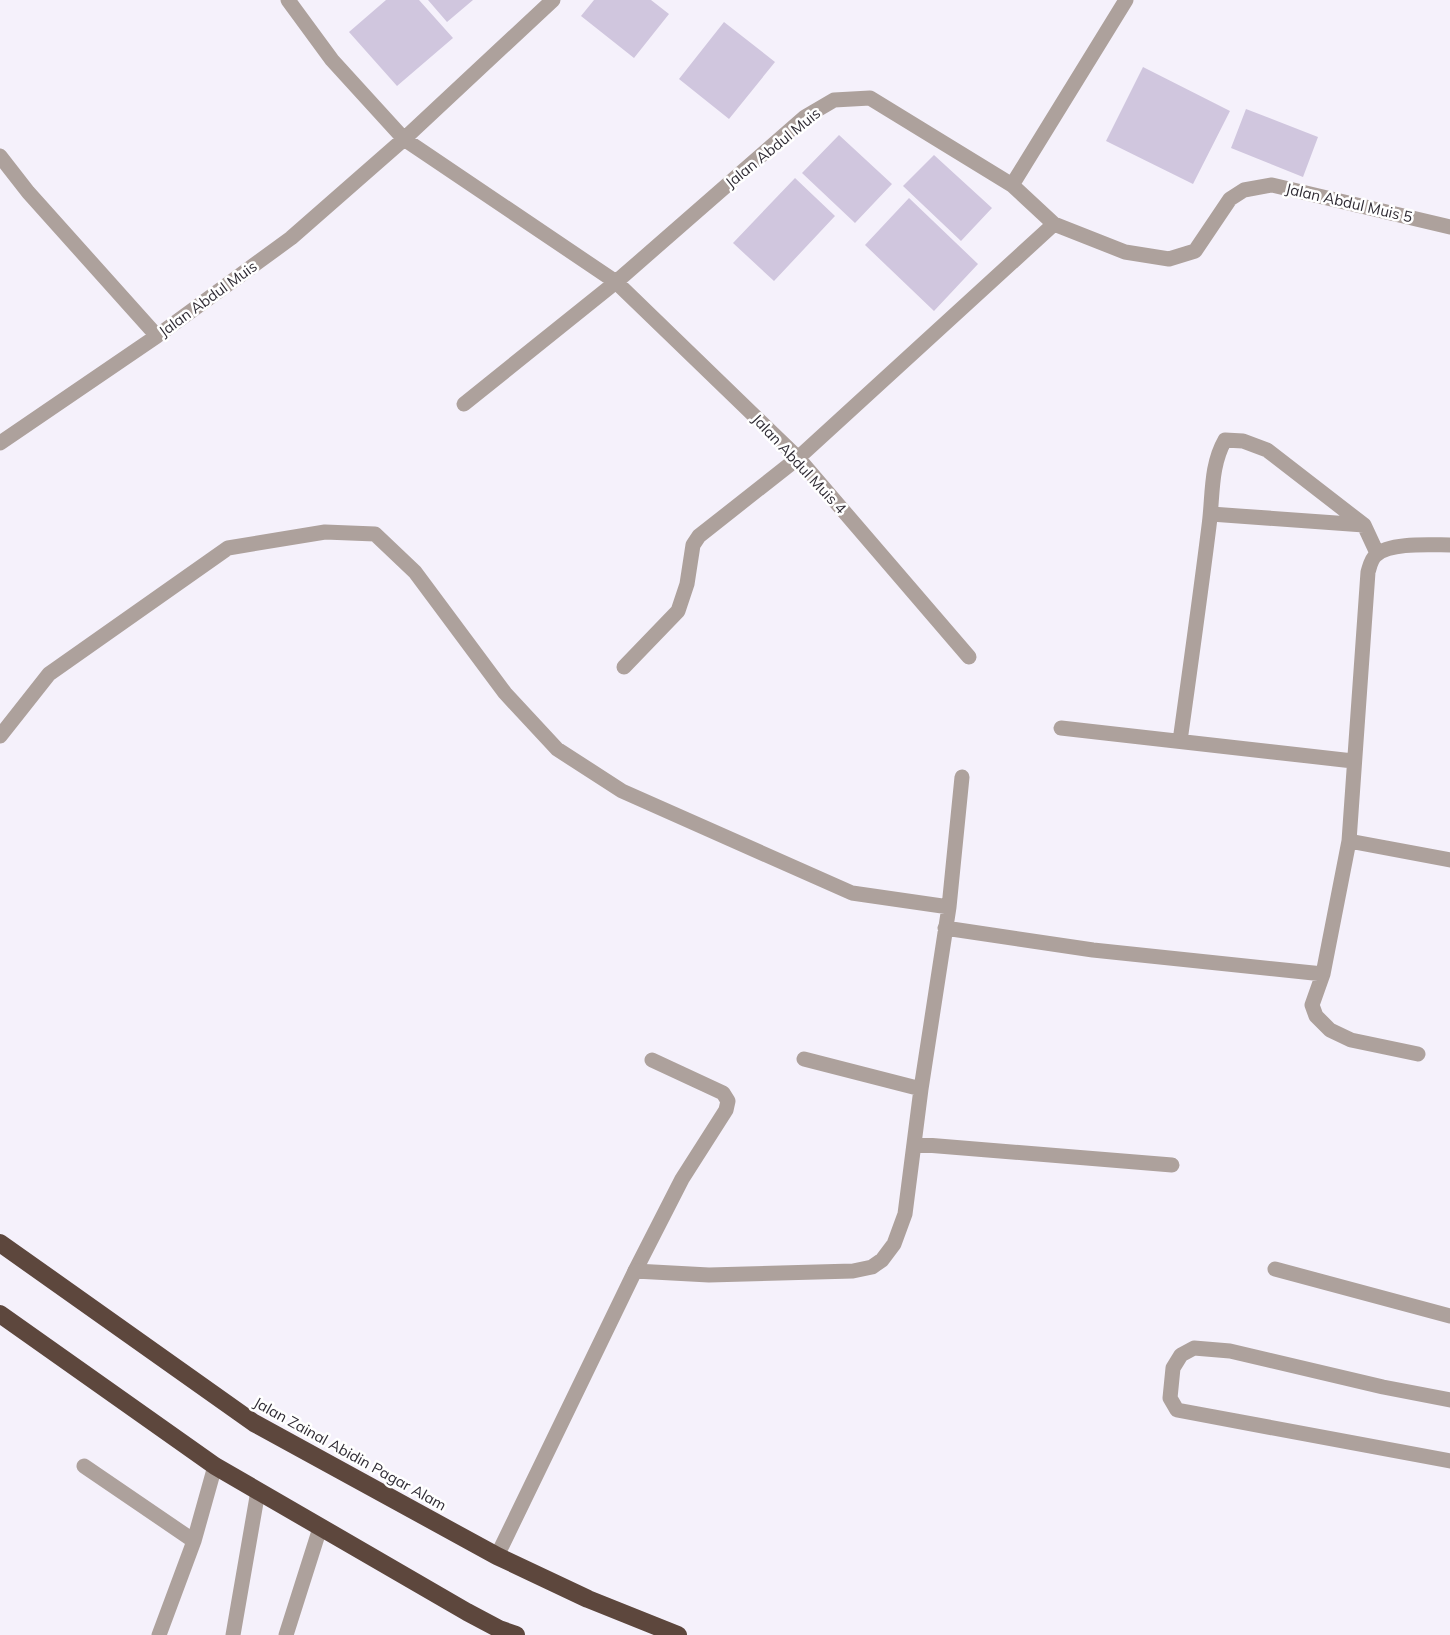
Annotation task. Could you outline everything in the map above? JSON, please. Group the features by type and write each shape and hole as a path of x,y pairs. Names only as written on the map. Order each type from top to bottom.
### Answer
{"highway":[{"name":"Jalan Zainal Abidin Pagar Alam","path":"0,1243 254,1424 497,1556 588,1599 678,1635"},
{"path":"0,1314 215,1466 504,1633"}],"street":[{"path":"288,0 332,60 404,139 616,282"},
{"name":"Jalan Abdul Muis","path":"0,443 157,336 291,238 404,139 553,0"},
{"path":"1012,185 1126,0"},
{"name":"Jalan Abdul Muis","path":"464,404 616,282 805,117 834,100 870,98 1012,185"},
{"path":"0,156 28,192 157,336"},
{"name":"Jalan Abdul Muis 5","path":"1012,185 1054,224 1125,252 1169,259 1195,251 1230,199 1244,190 1272,185 1450,227"},
{"path":"624,667 678,611 687,584 693,545 699,536 798,458 1054,224"},
{"name":"Jalan Abdul Muis 4","path":"616,282 798,458 969,657"},
{"path":"1180,741 1217,454 1225,440 1243,441 1267,450 1364,525 1377,553"},
{"path":"1211,514 1364,525"},
{"path":"0,736 49,674 228,548 325,532 375,534 415,572 505,693 557,749 622,791 852,893 949,907"},
{"path":"1418,1054 1351,1040 1322,1024 1312,1005 1323,974 1348,841 1368,572 1377,553 1400,546 1450,545"},
{"path":"1061,728 1353,761"},
{"path":"634,1271 709,1275 853,1271 872,1267 882,1260 894,1244 905,1214 921,1089 949,907 962,777"},
{"path":"1348,841 1450,860"},
{"path":"945,928 1093,950 1323,974"},
{"path":"804,1059 921,1089"},
{"path":"497,1556 634,1271 682,1179 726,1110 728,1101 723,1093 652,1060"},
{"path":"914,1144 1172,1165"},
{"path":"1275,1269 1450,1316"},
{"path":"1450,1400 1230,1352 1194,1348 1181,1356 1173,1368 1170,1398 1177,1410 1450,1461"},
{"path":"84,1466 194,1541"},
{"path":"159,1635 194,1541 215,1466"},
{"path":"233,1635 258,1491"},
{"path":"285,1635 320,1528"}],"building":[{"path":"386,0 419,0 453,38 397,86 349,32"},
{"path":"428,0 473,0 447,22"},
{"path":"594,0 651,0 669,14 634,58 581,16"},
{"path":"724,22 775,62 729,119 679,79"},
{"path":"1143,67 1230,111 1193,184 1106,141"},
{"path":"1246,109 1318,137 1303,177 1231,148"},
{"path":"839,135 892,184 855,223 802,173"},
{"path":"934,155 992,208 961,241 903,186"},
{"path":"795,178 835,216 774,281 733,243"},
{"path":"909,198 978,264 934,311 865,245"}]}
